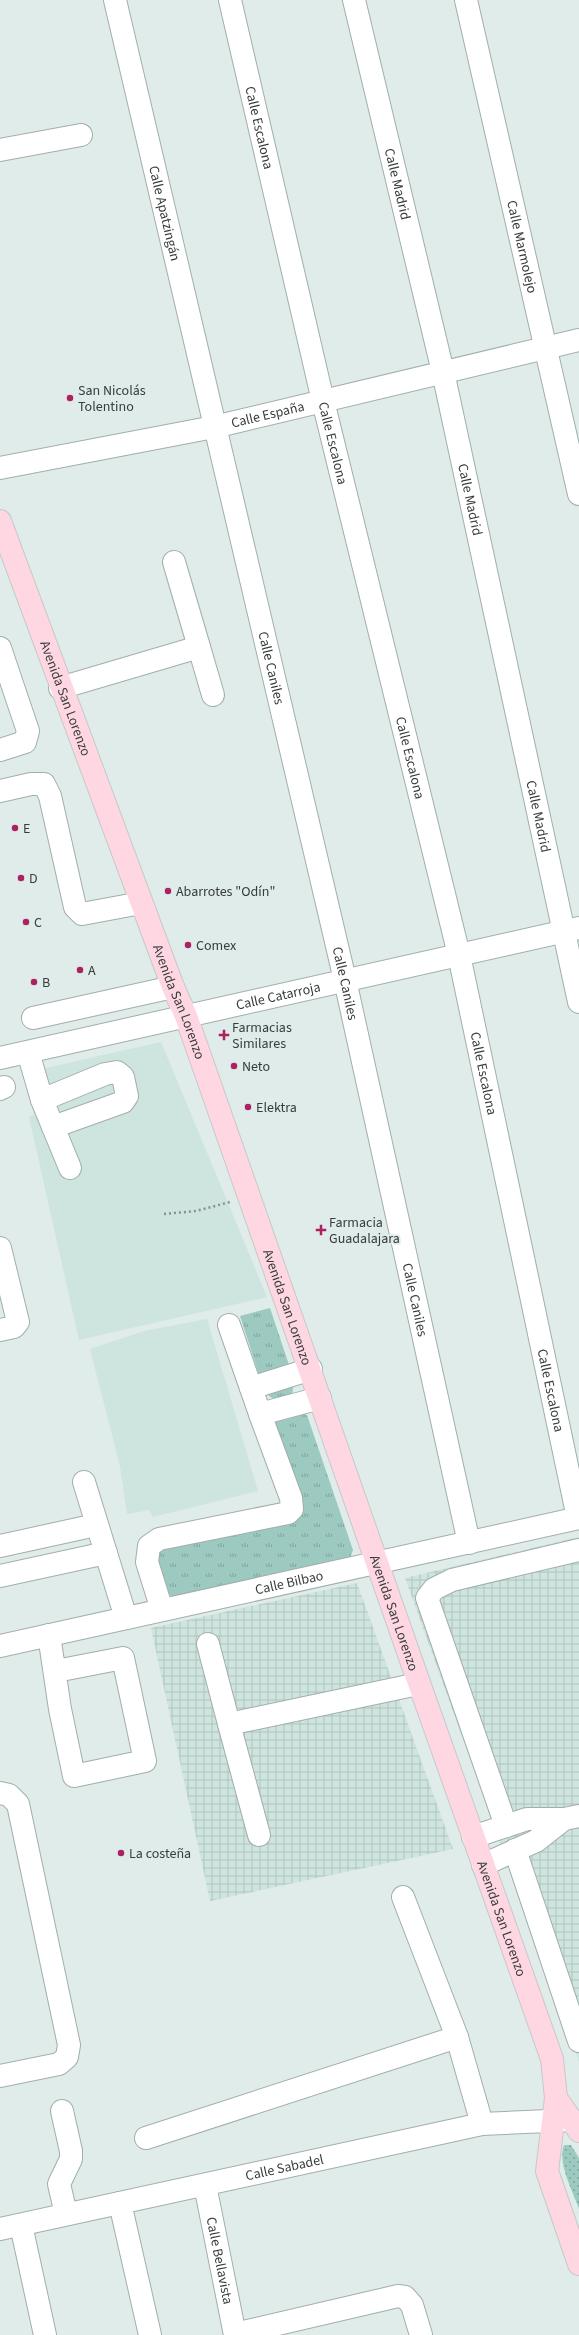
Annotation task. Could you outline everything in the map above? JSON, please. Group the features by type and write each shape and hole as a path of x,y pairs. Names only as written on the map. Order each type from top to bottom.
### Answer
{"main road":[{"name":"Avenida San Lorenzo","path":"2,529 172,987 186,1016 378,1563 418,1684 552,2059 556,2098 571,2122"},
{"path":"571,2122 547,2171 579,2264"}],"street":[{"name":"Calle Apatzingán","path":"115,0 214,426"},
{"name":"Calle Escalona","path":"230,0 323,401 459,955 579,1518"},
{"name":"Calle Madrid","path":"354,0 443,372 571,930 579,1002"},
{"name":"Calle Marmolejo","path":"466,0 579,494"},
{"path":"0,150 81,135"},
{"name":"Calle España","path":"0,468 214,426 579,340"},
{"name":"Calle Caniles","path":"214,426 345,980 469,1543"},
{"path":"174,562 213,695"},
{"path":"60,688 199,647"},
{"path":"0,648 28,731 25,742 0,750"},
{"path":"0,791 31,784 44,784 50,796 75,907 82,914 141,903"},
{"name":"Calle Catarroja","path":"0,1058 571,930"},
{"path":"33,1018 172,987"},
{"path":"28,1052 42,1100 70,1168"},
{"path":"42,1100 105,1074 117,1072 123,1077 127,1096 123,1102 53,1126"},
{"path":"0,1248 18,1322 14,1327 0,1330"},
{"path":"162,1610 147,1562 149,1546 159,1538 282,1515 292,1509 288,1492 229,1325"},
{"path":"251,1388 310,1369"},
{"path":"260,1414 320,1398"},
{"path":"84,1482 126,1618"},
{"name":"Calle Bilbao","path":"0,1646 579,1518"},
{"path":"0,1546 96,1524"},
{"path":"506,1826 427,1598 434,1589 452,1580 579,1550"},
{"path":"0,1576 106,1553"},
{"path":"49,1635 56,1671 60,1708 74,1776 145,1761 123,1658 56,1671"},
{"path":"208,1644 259,1836"},
{"path":"229,1724 418,1684"},
{"path":"0,1793 9,1795 18,1804 69,2045 67,2057 59,2064 0,2076"},
{"path":"473,1837 527,1819 572,1818"},
{"path":"483,1865 536,1841 572,1818"},
{"path":"515,1850 579,2041"},
{"path":"403,1897 457,2037 482,2124"},
{"path":"146,2138 457,2037"},
{"path":"62,2111 71,2151 71,2158 59,2184 66,2214"},
{"name":"Calle Sabadel","path":"10,2227 482,2124 571,2122"},
{"name":"Calle Bellavista","path":"204,2185 235,2334"},
{"path":"120,2203 150,2335"},
{"path":"10,2227 45,2335"},
{"path":"235,2334 398,2296 405,2297 412,2305 421,2335"}],"path":[{"path":"164,1214 196,1211 228,1203 249,1194"}],"shaded area":[{"path":"161,1042 267,1297 79,1340 29,1117 34,1115 24,1073"},
{"path":"207,1319 258,1491 153,1517 149,1510 127,1514 120,1466 90,1349 144,1331"},
{"path":"579,1537 579,2061 405,1578"},
{"path":"357,1583 453,1849 210,1901 151,1628"}],"green space":[{"path":"270,1308 294,1380 292,1396 277,1401 269,1396 263,1387 240,1316"},
{"path":"298,1412 307,1415 353,1550 350,1558 174,1598 167,1593 156,1551 295,1518 274,1425 278,1419"},
{"path":"564,2145 571,2145 579,2158 579,2209 564,2168 562,2152"}],"place":[{"name":"San Nicolás Tolentino","path":"70,398"},
{"name":"E","path":"15,828"},
{"name":"D","path":"21,878"},
{"name":"Abarrotes \"Odín\"","path":"168,891"},
{"name":"C","path":"26,922"},
{"name":"Comex","path":"188,945"},
{"name":"A","path":"80,970"},
{"name":"B","path":"34,982"},
{"name":"Farmacias Similares","path":"224,1035"},
{"name":"Neto","path":"234,1066"},
{"name":"Elektra","path":"248,1107"},
{"name":"Farmacia Guadalajara","path":"321,1230"},
{"name":"La costeña","path":"121,1853"}]}
